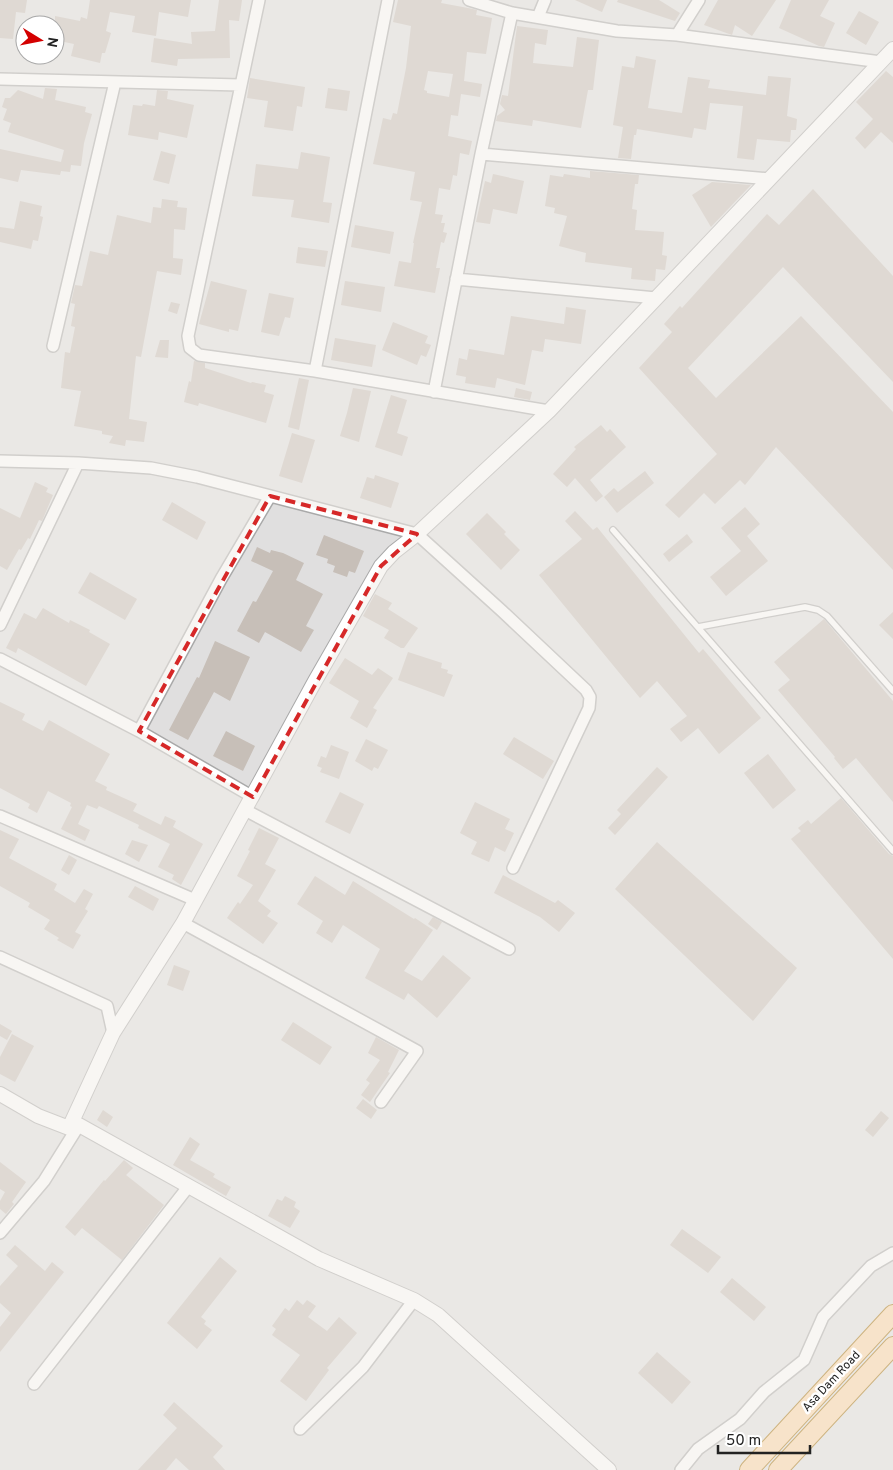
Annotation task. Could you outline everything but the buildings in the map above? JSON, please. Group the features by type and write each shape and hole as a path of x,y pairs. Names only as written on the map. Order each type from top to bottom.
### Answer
{"main road":[{"name":"Asa Dam Road","path":"749,1470 893,1314"},
{"name":"Asa Dam Road","path":"778,1470 893,1346"}],"street":[{"path":"258,0 188,336 190,348 199,355 315,371 549,411"},
{"path":"315,371 388,0"},
{"path":"469,0 512,13 616,31 677,35 881,62"},
{"path":"538,17 544,0"},
{"path":"677,35 699,0"},
{"path":"434,392 481,154 512,13"},
{"path":"0,1233 44,1181 74,1126 113,1033 183,923 315,681 381,566 549,411 893,49"},
{"path":"0,79 240,85"},
{"path":"53,346 115,82"},
{"path":"481,154 770,180"},
{"path":"456,279 656,298"},
{"path":"0,461 78,463 151,468 197,477 417,534 516,624 586,690 590,697 589,708 513,868"},
{"path":"0,625 78,463"},
{"path":"139,731 221,579 270,496"},
{"path":"0,659 139,731 252,797"},
{"path":"245,810 509,950"},
{"path":"0,816 195,900"},
{"path":"183,923 417,1051 381,1102"},
{"path":"0,957 107,1006 113,1033"},
{"path":"0,1094 38,1116 74,1126 319,1259 414,1300 438,1315 458,1332 609,1470"},
{"path":"34,1384 188,1187"},
{"path":"681,1470 698,1449 740,1419 764,1392 804,1360 823,1316 871,1266 893,1253"},
{"path":"300,1429 363,1367 414,1300"}],"lane":[{"path":"613,530 893,851"},
{"path":"698,627 805,607 818,610 827,616 893,691"}],"highlighted area":[{"path":"270,496 417,534 381,566 253,797 139,731"}],"shaded area":[{"path":"0,0 893,0 893,1470 0,1470"}]}
